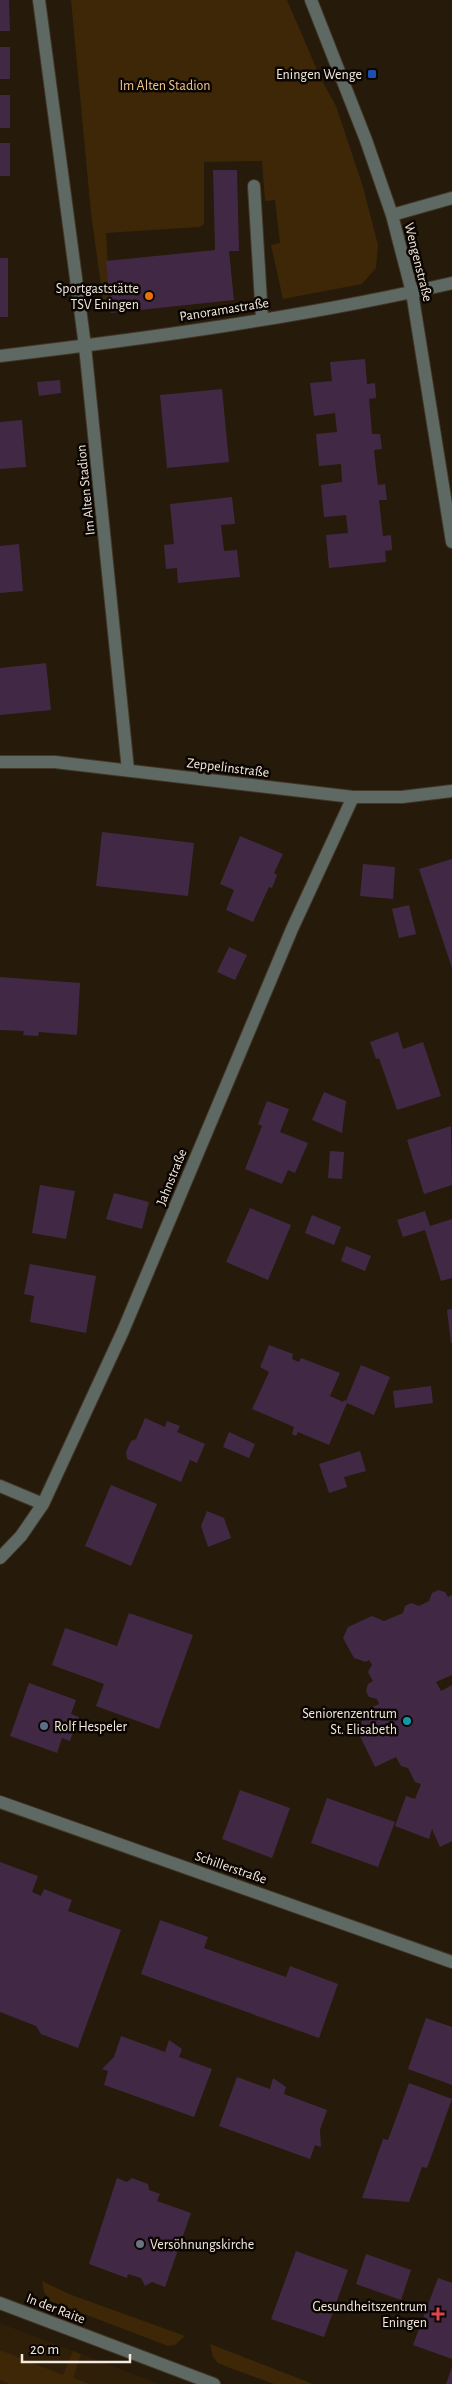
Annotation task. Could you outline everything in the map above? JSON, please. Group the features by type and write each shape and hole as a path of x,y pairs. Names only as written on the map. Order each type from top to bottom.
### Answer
{"street":[{"name":"Im Alten Stadion","path":"39,0 85,346 128,770"},
{"name":"Wengenstraße","path":"311,0 346,84 392,215 412,292 452,542"},
{"path":"254,186 262,319"},
{"path":"392,215 452,198"},
{"name":"Panoramastraße","path":"0,356 85,346 262,319 452,283"},
{"name":"Zeppelinstraße","path":"0,762 55,762 353,797 402,797 452,791"},
{"name":"Jahnstraße","path":"0,1558 21,1536 43,1504 123,1331 292,929 353,797"},
{"path":"0,1486 43,1504"},
{"name":"Schillerstraße","path":"0,1802 452,1962"},
{"name":"In der Raite","path":"0,2303 214,2384"}],"shaded area":[{"path":"0,2323 73,2351 159,2384 0,2384"}],"green space":[{"name":"Im Alten Stadion","path":"71,0 287,0 321,79 336,106 363,187 378,245 376,268 362,284 283,299 271,245 280,243 275,200 265,201 262,161 204,162 204,224 200,227 106,233 111,313 104,308 91,213"},
{"path":"42,2281 69,2294 185,2336 175,2345 168,2346 50,2301 44,2292"},
{"path":"210,2344 313,2384 274,2384 230,2368 218,2363 213,2357"},
{"path":"0,2350 63,2375 73,2351 81,2354 73,2378 89,2384 10,2384 0,2380"}],"building":[{"path":"0,0 9,0 10,31 0,31"},
{"path":"0,47 10,47 10,79 0,79"},
{"path":"0,95 10,95 10,128 0,128"},
{"path":"0,143 10,143 10,176 0,176"},
{"path":"213,170 237,170 239,251 229,251 234,300 111,313 106,261 215,250"},
{"path":"0,258 8,258 8,317 0,317"},
{"path":"365,359 367,384 375,383 376,398 369,399 372,434 380,434 382,449 374,450 378,485 385,484 387,500 379,500 383,536 391,535 392,550 385,551 386,562 329,568 326,535 348,533 346,515 324,517 321,485 342,482 341,464 319,466 316,434 337,432 335,413 314,416 310,383 332,381 330,362"},
{"path":"60,380 61,393 39,396 37,382"},
{"path":"222,389 229,462 167,468 160,395"},
{"path":"22,420 26,467 0,469 0,422"},
{"path":"232,497 235,524 221,525 224,551 237,550 240,577 178,583 177,568 166,569 164,545 174,544 170,504"},
{"path":"19,544 23,591 0,593 0,546"},
{"path":"46,663 51,710 0,715 0,668"},
{"path":"102,832 194,843 188,896 96,886"},
{"path":"240,836 283,854 274,873 277,875 272,888 269,887 253,922 226,910 234,890 220,884"},
{"path":"452,859 452,968 419,869"},
{"path":"363,864 395,867 393,899 360,896"},
{"path":"409,905 416,934 399,938 392,909"},
{"path":"229,947 247,955 235,980 217,972"},
{"path":"0,977 80,983 77,1035 39,1032 38,1036 23,1035 24,1031 0,1030"},
{"path":"398,1032 403,1049 423,1042 441,1096 397,1110 379,1058 376,1059 370,1042"},
{"path":"324,1092 346,1101 342,1133 312,1120"},
{"path":"267,1101 289,1109 280,1132 308,1143 295,1173 288,1170 282,1184 245,1169 262,1126 258,1124"},
{"path":"451,1126 452,1185 424,1194 407,1140"},
{"path":"330,1151 344,1152 342,1179 328,1178"},
{"path":"40,1185 75,1191 66,1239 32,1233"},
{"path":"114,1193 149,1202 142,1229 106,1219"},
{"path":"250,1208 291,1225 268,1280 226,1262"},
{"path":"425,1211 430,1226 452,1219 452,1278 441,1281 425,1230 403,1237 397,1220"},
{"path":"312,1215 341,1227 334,1245 305,1233"},
{"path":"346,1246 371,1256 365,1271 341,1261"},
{"path":"30,1264 96,1276 86,1333 30,1322 34,1296 24,1294"},
{"path":"452,1309 452,1343 451,1343 447,1310"},
{"path":"269,1345 293,1354 292,1359 299,1362 301,1358 340,1373 330,1396 343,1402 344,1400 346,1401 361,1365 390,1377 374,1415 347,1403 329,1445 298,1432 296,1436 292,1434 294,1427 252,1409 269,1372 260,1367"},
{"path":"431,1386 433,1403 395,1408 393,1391"},
{"path":"145,1418 165,1427 167,1421 180,1426 177,1432 205,1444 197,1463 190,1460 181,1482 127,1459 126,1452 131,1441 136,1439"},
{"path":"229,1432 255,1444 249,1458 223,1447"},
{"path":"360,1451 366,1471 344,1477 347,1487 329,1493 319,1464"},
{"path":"111,1485 157,1504 131,1566 85,1546"},
{"path":"207,1511 224,1518 231,1538 208,1547 201,1526"},
{"name":"Seniorenzentrum St. Elisabeth","path":"438,1590 445,1592 448,1597 452,1595 452,1675 436,1682 441,1691 452,1685 452,1841 440,1847 432,1829 429,1839 395,1826 406,1796 415,1799 421,1784 415,1782 408,1768 401,1766 396,1757 375,1767 358,1732 366,1710 379,1704 377,1699 369,1697 366,1691 368,1684 373,1681 368,1672 372,1665 369,1660 366,1662 354,1658 343,1638 348,1627 372,1616 384,1621 403,1613 405,1606 411,1603 419,1606 429,1601 432,1593"},
{"path":"129,1613 193,1635 159,1729 96,1706 104,1684 52,1665 65,1628 117,1646"},
{"name":"Rolf Hespeler","path":"29,1683 76,1700 71,1714 79,1717 70,1741 62,1738 57,1753 10,1736"},
{"path":"240,1790 290,1808 272,1858 222,1839"},
{"path":"327,1798 395,1822 378,1867 311,1843"},
{"path":"0,1862 38,1876 32,1892 41,1896 44,1889 72,1900 68,1911 121,1930 78,2048 41,2034 36,2026 0,2012"},
{"path":"160,1920 208,1937 204,1948 286,1977 290,1966 338,1984 319,2038 141,1974"},
{"path":"426,2018 452,2027 452,2085 408,2069"},
{"path":"121,2036 165,2052 169,2040 182,2049 179,2057 212,2069 194,2117 104,2085 108,2071 102,2069 114,2057"},
{"path":"237,2077 270,2089 273,2078 286,2087 284,2094 327,2110 320,2130 321,2147 315,2145 310,2159 219,2126"},
{"path":"409,2083 452,2099 427,2168 422,2167 409,2202 362,2198 383,2139 388,2140"},
{"path":"117,2178 127,2182 132,2178 148,2184 149,2190 160,2194 157,2201 191,2213 165,2287 152,2282 145,2286 141,2278 128,2274 127,2278 89,2264"},
{"path":"296,2251 348,2270 324,2337 271,2319"},
{"path":"366,2254 411,2270 401,2300 356,2284"},
{"name":"Gesundheitszentrum Eningen","path":"438,2278 452,2283 452,2359 413,2345"},
{"path":"452,2367 452,2384 446,2384"}],"place":[{"name":"Eningen Wenge","path":"372,74"},
{"name":"Sportgaststätte TSV Eningen","path":"149,296"},
{"name":"Seniorenzentrum St. Elisabeth","path":"407,1721"},
{"name":"Rolf Hespeler","path":"44,1726"},
{"name":"Versöhnungskirche","path":"140,2244"},
{"name":"Gesundheitszentrum Eningen","path":"438,2314"}]}
